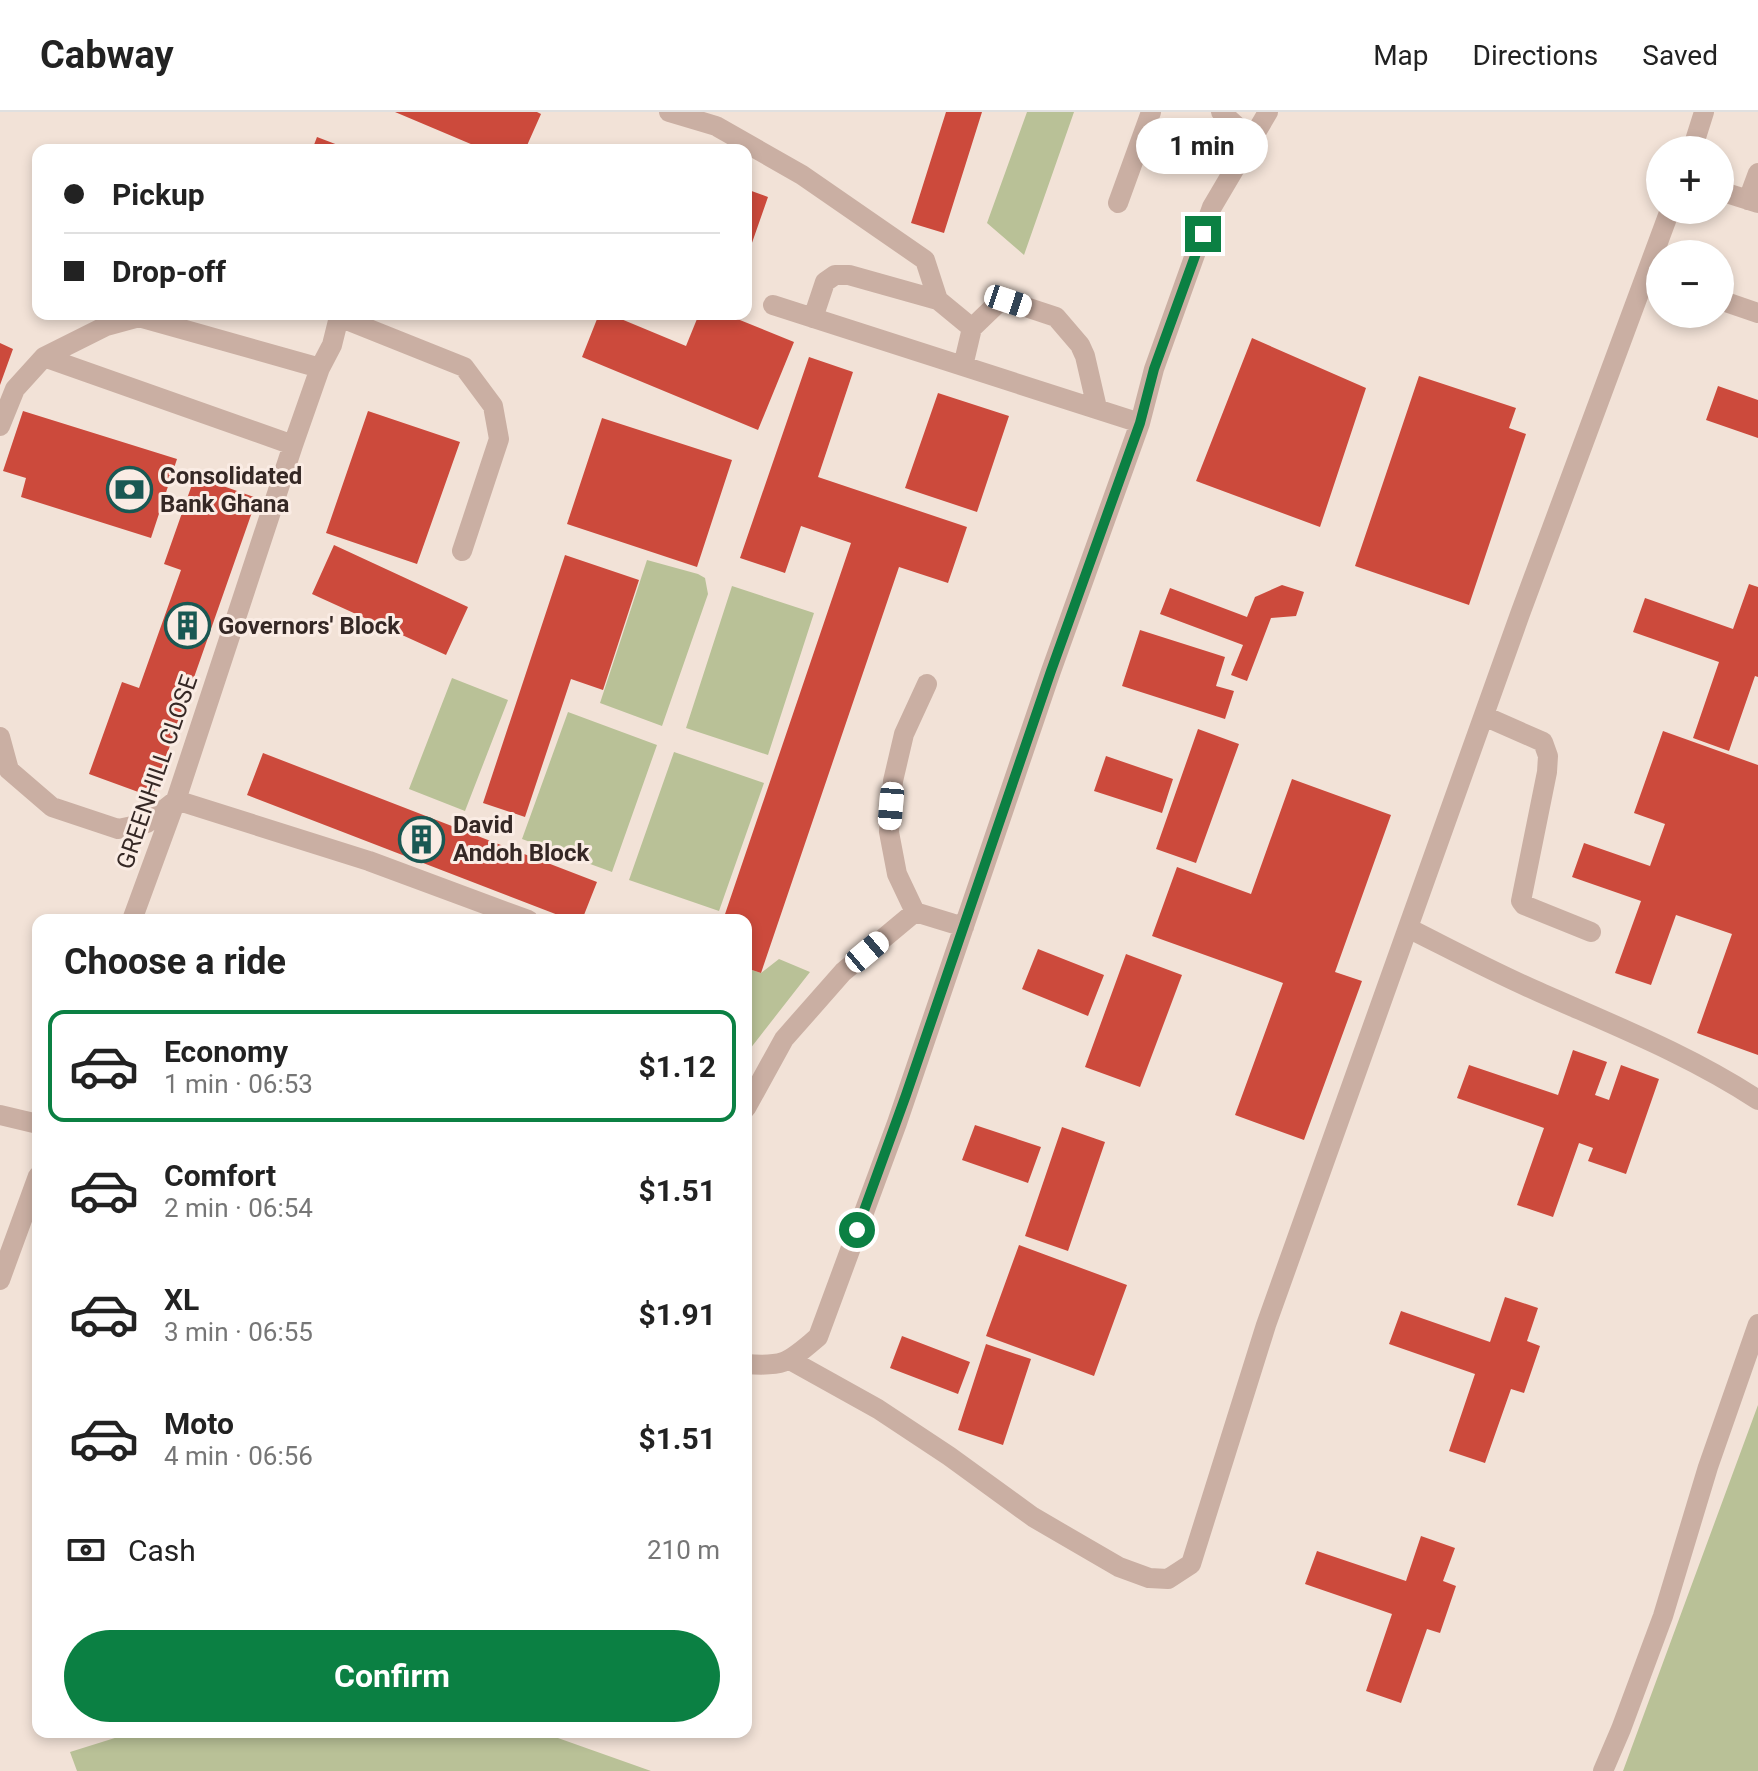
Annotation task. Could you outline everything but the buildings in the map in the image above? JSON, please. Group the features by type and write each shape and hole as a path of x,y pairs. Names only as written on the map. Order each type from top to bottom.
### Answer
{"lane":[{"path":"669,112 716,126 748,144"},
{"path":"1118,203 1151,112"},
{"path":"1221,112 1252,140"},
{"path":"752,1364 772,1366 790,1360 818,1337 897,1123 1212,207 1268,112"},
{"path":"1696,136 1704,112"},
{"path":"752,147 802,175 925,260 938,300"},
{"path":"1753,201 1758,173"},
{"path":"813,318 825,282 835,275 849,275 938,300 972,328"},
{"path":"790,1360 878,1409 1033,1517 1119,1567 1149,1578 1168,1579 1191,1564 1266,1325 1408,928 1484,716 1646,294"},
{"path":"963,366 972,328 999,302 1008,301 1056,317 1080,345 1097,408"},
{"path":"773,305 1140,423"},
{"path":"1734,305 1758,313"},
{"path":"0,426 15,389 44,357 106,326 126,320"},
{"path":"154,320 320,368"},
{"name":"GREENHILL CLOSE","path":"134,914 176,800 293,445 320,368 332,345 337,320"},
{"path":"350,320 464,367 493,406 499,439 462,551"},
{"path":"44,357 293,445"},
{"path":"927,684 904,734 893,781 889,832 897,874 915,912 964,927"},
{"path":"1484,716 1543,742 1548,756 1521,901 1524,905 1591,932"},
{"path":"0,737 9,770 52,807 118,829 147,823 176,800 369,861 512,914"},
{"path":"752,1097 784,1039 843,972 915,912"},
{"path":"1408,928 1690,1061 1758,1100"},
{"path":"0,1115 32,1123"},
{"path":"0,1280 32,1192"},
{"path":"1603,1771 1663,1616 1708,1467 1758,1324"}],"green space":[{"path":"1027,112 1074,112 1024,255 987,223"},
{"path":"647,560 698,574 705,578 708,594 662,726 600,703"},
{"path":"732,586 814,613 768,755 686,728"},
{"path":"452,678 508,700 465,811 409,789"},
{"path":"568,712 657,745 612,872 522,839"},
{"path":"674,752 764,783 719,911 629,880"},
{"path":"779,959 810,972 752,1046 752,970 761,973"},
{"path":"1758,1405 1758,1771 1623,1771"},
{"path":"115,1738 558,1738 651,1771 77,1771 70,1752"}],"place":[{"name":"Consolidated Bank Ghana","path":"129,490"},
{"name":"Governors' Block","path":"187,626"},
{"name":"David Andoh Block","path":"422,839"}],"route":[{"path":"857,1230 1140,423 1154,369 1203,234"}]}
